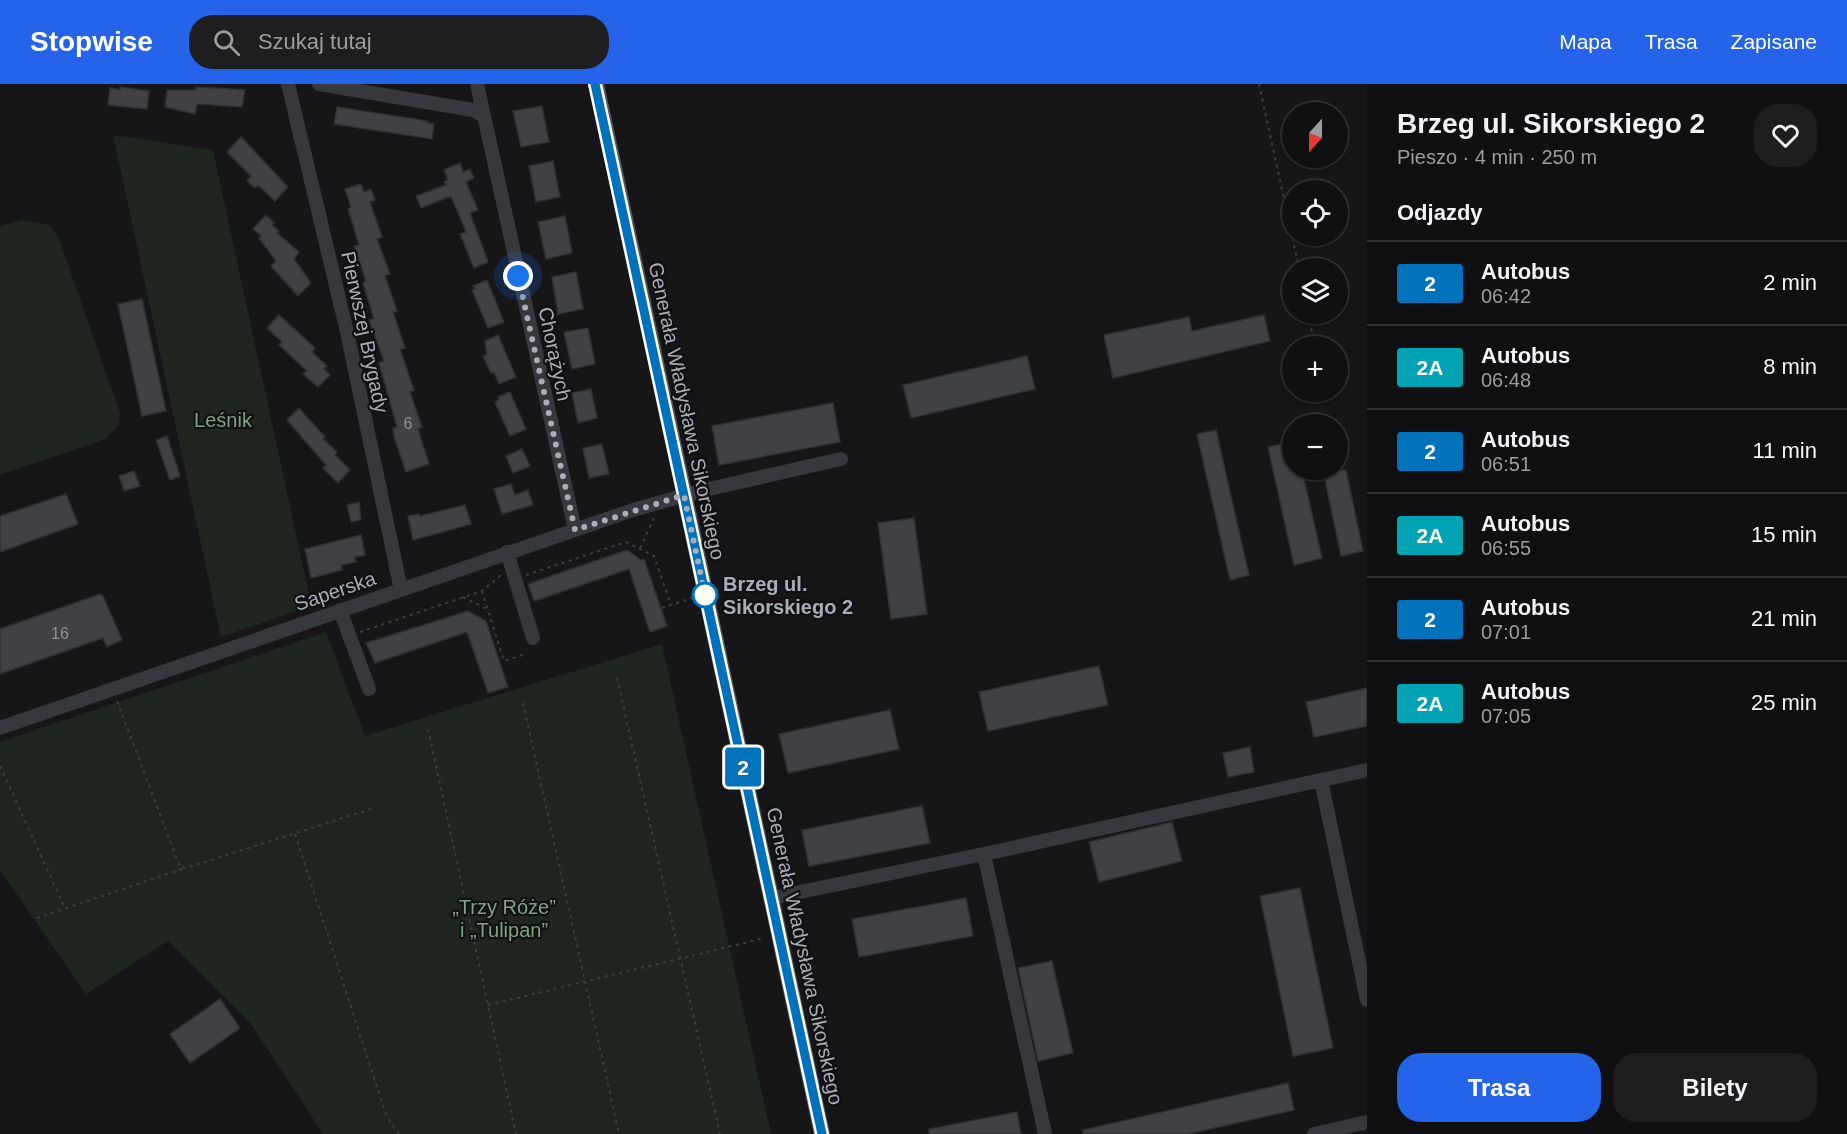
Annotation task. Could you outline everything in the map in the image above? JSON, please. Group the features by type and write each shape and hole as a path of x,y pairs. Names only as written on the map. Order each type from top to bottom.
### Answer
{"main road":[{"name":"Generała Władysława Sikorskiego","path":"596,84 822,1134"}],"street":[{"name":"Pierwszej Brygady","path":"288,84 346,332 401,590"},
{"path":"319,84 473,110 484,116"},
{"name":"Chorążych","path":"477,84 575,530"},
{"name":"Saperska","path":"0,728 507,552 684,495 841,459"},
{"path":"507,552 533,638"},
{"path":"340,610 369,689"},
{"path":"771,898 1367,770"},
{"path":"1321,780 1367,1000"},
{"path":"984,854 1045,1134"},
{"path":"1314,1134 1367,1122"}],"path":[{"path":"1259,84 1297,258"},
{"path":"640,549 654,518"},
{"path":"349,635 482,591 500,575 514,575 626,542 654,556 671,605"},
{"path":"662,608 693,599 690,588"},
{"path":"482,591 504,661 525,654"},
{"path":"463,597 487,609"},
{"path":"617,678 720,1134"},
{"path":"113,689 176,862 186,868"},
{"path":"523,703 619,1134"},
{"path":"428,729 516,1134"},
{"path":"0,766 65,908"},
{"path":"37,918 374,808"},
{"path":"295,834 386,1115 399,1134"},
{"path":"488,1005 779,934"}],"green space":[{"name":"Leśnik","path":"113,135 213,150 308,590 311,606 221,637"},
{"path":"23,220 49,225 58,236 120,413 119,424 106,439 0,475 0,226"},
{"name":"„Trzy Róże” i „Tulipan”","path":"326,632 365,736 662,644 771,1134 323,1134 251,1024 168,941 86,994 0,870 0,742"}],"building":[{"path":"120,87 149,91 147,109 108,105 110,88 120,90"},
{"path":"196,87 245,90 242,107 197,104 195,114 165,107 167,90 196,90"},
{"path":"542,106 549,142 521,147 513,111"},
{"path":"337,107 428,121 427,123 434,124 432,139 334,124"},
{"path":"241,137 288,187 275,201 258,185 255,188 247,181 251,176 227,152"},
{"path":"553,161 560,197 536,202 529,166"},
{"path":"460,163 463,172 470,169 474,178 466,182 478,210 470,213 488,262 474,268 460,234 466,232 451,196 421,208 416,196 446,185 444,182 448,180 444,170"},
{"path":"361,184 364,192 371,189 375,200 370,202 382,237 377,239 390,274 385,276 397,311 393,312 405,348 400,349 414,390 410,392 422,427 418,429 429,464 406,472 394,437 393,428 397,427 379,363 384,361 369,320 374,319 363,283 366,281 354,246 359,245 348,209 351,207 345,189"},
{"path":"266,215 279,231 277,233 299,252 294,259 311,283 298,296 271,266 276,261 259,238 261,236 253,229"},
{"path":"565,216 572,253 546,259 538,222"},
{"path":"576,272 583,309 558,314 552,277"},
{"path":"487,280 504,322 488,328 472,290 475,289 473,286"},
{"path":"142,299 166,411 142,416 118,304"},
{"path":"279,315 315,348 312,352 327,366 324,369 330,375 318,387 303,374 307,371 279,345 282,342 267,328"},
{"path":"1264,315 1270,341 1113,378 1104,335 1189,317 1192,331"},
{"path":"588,328 595,364 572,369 564,332"},
{"path":"498,335 516,377 499,384 483,356 487,355 485,341"},
{"path":"1027,356 1035,389 911,418 903,385"},
{"path":"591,389 597,418 578,423 572,393"},
{"path":"510,392 526,429 510,436 495,402 499,400 498,397"},
{"path":"833,403 840,442 719,465 712,426"},
{"path":"299,408 325,437 323,439 337,452 335,455 350,470 338,483 323,468 326,465 287,420"},
{"path":"1216,430 1249,575 1230,580 1197,434"},
{"path":"167,436 180,476 170,480 156,440"},
{"path":"602,444 609,474 589,478 583,448"},
{"path":"1282,444 1282,480 1304,480 1322,558 1294,565 1268,447"},
{"path":"522,449 530,466 513,473 506,456"},
{"path":"134,471 140,486 124,491 119,476"},
{"path":"1325,480 1348,480 1363,551 1341,556"},
{"path":"511,484 515,495 528,490 533,505 502,514 494,489"},
{"path":"66,494 78,524 0,552 0,516"},
{"path":"359,502 361,520 351,522 347,505"},
{"path":"465,505 471,524 413,540 408,516 419,514 420,516"},
{"path":"914,518 927,614 891,619 878,523"},
{"path":"361,535 365,555 355,557 356,562 341,565 342,570 311,578 305,549"},
{"path":"627,550 641,560 644,559 667,626 650,632 629,569 534,601 528,584"},
{"path":"100,594 103,596 122,640 107,647 103,638 0,674 0,629"},
{"path":"468,611 486,621 508,687 488,693 467,632 375,663 366,643"},
{"path":"1099,666 1108,705 988,731 979,692"},
{"path":"1367,688 1367,726 1314,737 1306,702"},
{"path":"890,710 899,749 788,773 779,734"},
{"path":"1250,747 1254,772 1228,777 1223,753"},
{"path":"922,806 930,843 809,866 802,830"},
{"path":"1172,822 1182,861 1099,882 1089,842"},
{"path":"1300,888 1333,1048 1293,1056 1260,896"},
{"path":"966,898 973,936 859,957 852,919"},
{"path":"1052,961 1073,1053 1038,1061 1018,968"},
{"path":"220,999 240,1028 190,1063 170,1034"},
{"path":"1288,1083 1294,1110 1188,1134 1083,1134 1083,1130"},
{"path":"1017,1112 1021,1134 929,1134 929,1129"}],"bus line":[{"name":"2","path":"595,84 822,1134"}],"place":[{"name":"Brzeg ul. Sikorskiego 2","path":"705,595"}],"route":[{"path":"518,276 575,530 684,495 705,595"}]}
